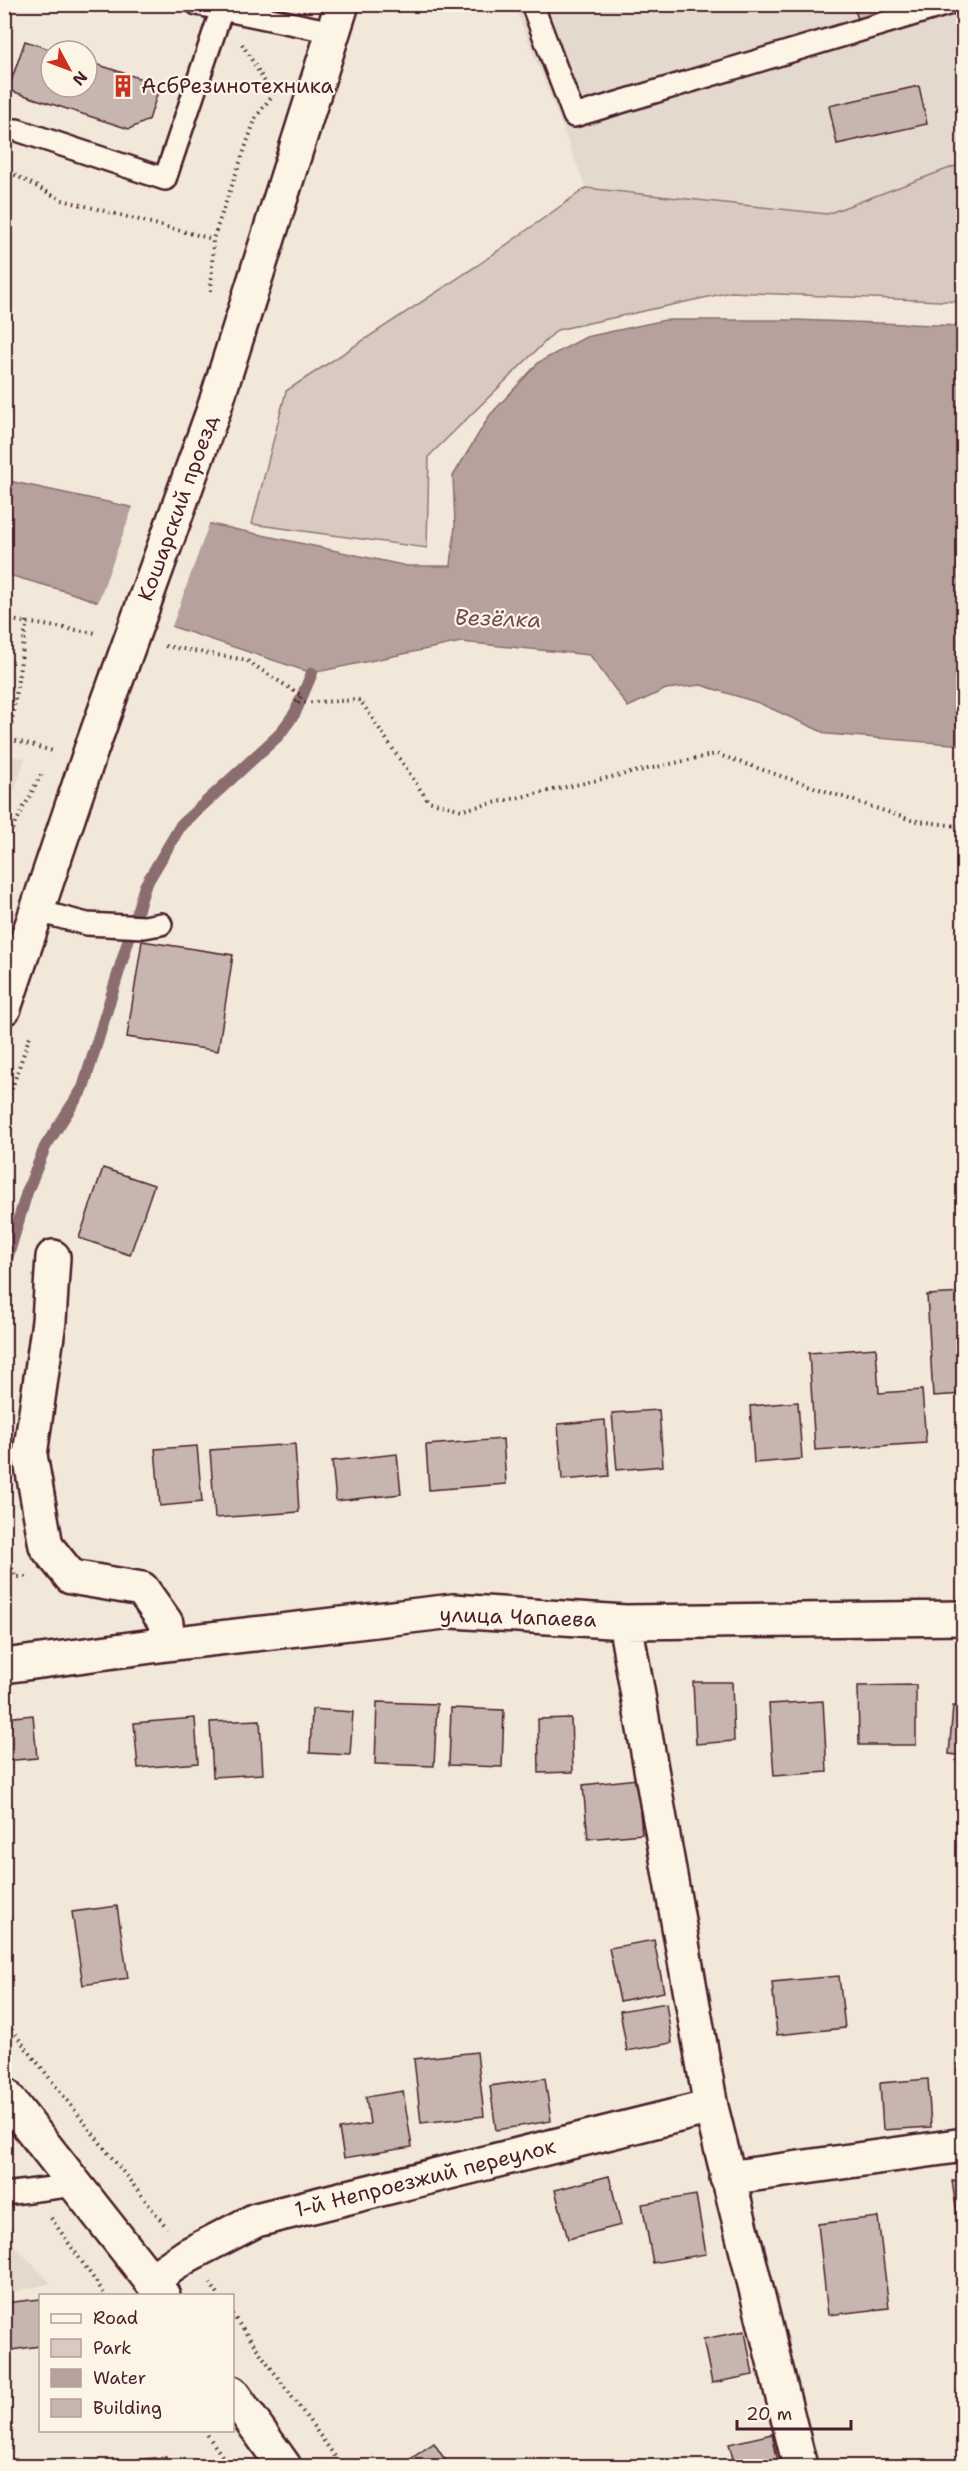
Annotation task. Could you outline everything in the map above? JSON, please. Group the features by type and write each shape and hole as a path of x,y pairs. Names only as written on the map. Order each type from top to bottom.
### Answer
{"street":[{"name":"Кошарский проезд","path":"4,1008 91,750 214,409 337,18"},
{"path":"52,1257 49,1321 30,1455 46,1546 71,1577 142,1589 166,1623 167,1644"},
{"name":"улица Чапаева","path":"4,1666 167,1644 453,1611 625,1622 963,1618"},
{"path":"625,1622 711,2107 800,2466"},
{"path":"4,2094 157,2288"},
{"name":"1-й Непроезжий переулок","path":"157,2288 188,2255 256,2220 711,2107"},
{"path":"727,2178 963,2145"},
{"path":"234,2396 284,2466"}],"lane":[{"path":"197,4 222,9 337,18"},
{"path":"532,4 574,116 948,4"},
{"path":"17,130 165,179 222,9"},
{"path":"37,911 87,924 152,926"},
{"path":"4,2194 76,2185"}],"path":[{"path":"222,9 273,95"},
{"path":"4,169 62,200 213,239 256,117"},
{"path":"4,619 98,633"},
{"path":"27,621 9,739 54,751"},
{"path":"155,644 246,660 302,696 295,703 360,700 428,801 462,810 716,754 911,820 963,827"},
{"path":"4,845 57,745"},
{"path":"4,2020 218,2294"},
{"path":"31,2191 105,2294"},
{"path":"234,2317 342,2466"},
{"path":"205,2432 229,2466"}],"shaded area":[{"path":"514,5 963,5 963,163 827,214 586,188"},
{"path":"4,755 25,758 5,821"},
{"path":"5,2236 51,2283 5,2294"}],"green space":[{"path":"963,163 963,302 731,292 557,330 429,456 427,548 252,524 286,391 478,265 586,188 827,214"}],"water":[{"name":"Везёлка","path":"665,320 794,320 963,326 963,745 827,734 759,703 701,685 666,689 628,707 590,655 461,642 312,673 65,591 5,574 4,480 407,566 451,566 455,525 453,476 490,415 539,362 586,337"}],"pier":[{"path":"134,504 210,521 171,629 97,605"}],"building":[{"path":"852,4 900,4 903,13 863,30"},
{"name":"АсбРезинотехника","path":"25,41 39,46 39,99 99,99 99,65 160,85 149,120 129,129 8,90"},
{"path":"919,86 927,124 837,144 829,106"},
{"path":"142,941 233,955 218,1051 127,1037"},
{"path":"103,1168 154,1185 130,1255 79,1238"},
{"path":"964,1293 964,1394 933,1396 927,1295"},
{"path":"876,1348 879,1393 922,1390 926,1443 815,1450 809,1353"},
{"path":"798,1402 802,1459 754,1463 750,1406"},
{"path":"659,1410 663,1466 617,1470 612,1413"},
{"path":"605,1420 609,1476 562,1480 558,1424"},
{"path":"503,1439 506,1484 429,1490 426,1445"},
{"path":"295,1444 299,1512 215,1518 210,1450"},
{"path":"197,1446 202,1502 160,1506 155,1449"},
{"path":"397,1454 401,1494 336,1501 332,1461"},
{"path":"693,1682 732,1682 734,1741 696,1744"},
{"path":"916,1685 916,1745 859,1745 858,1686"},
{"path":"823,1701 827,1772 774,1776 769,1704"},
{"path":"377,1702 437,1704 434,1766 375,1764"},
{"path":"953,1706 964,1707 964,1756 949,1754"},
{"path":"451,1708 504,1710 502,1767 449,1765"},
{"path":"312,1709 353,1712 350,1755 310,1753"},
{"path":"33,1715 37,1758 4,1761 4,1718"},
{"path":"195,1718 198,1763 138,1768 134,1723"},
{"path":"571,1718 573,1772 539,1773 538,1719"},
{"path":"260,1720 263,1774 213,1777 210,1722"},
{"path":"637,1779 642,1834 588,1839 583,1785"},
{"path":"117,1906 128,1978 83,1985 72,1912"},
{"path":"654,1940 664,1992 620,2001 609,1948"},
{"path":"839,1976 845,2028 777,2035 772,1982"},
{"path":"666,2003 672,2043 627,2051 620,2011"},
{"path":"477,2052 484,2116 421,2123 414,2059"},
{"path":"964,2062 964,2095 957,2064"},
{"path":"545,2078 551,2121 496,2130 490,2086"},
{"path":"928,2079 931,2127 883,2130 880,2083"},
{"path":"403,2091 412,2147 344,2158 339,2129 370,2124 366,2097"},
{"path":"609,2176 621,2225 568,2239 555,2190"},
{"path":"964,2179 964,2233 960,2234 952,2181"},
{"path":"696,2195 706,2254 653,2263 642,2204"},
{"path":"878,2217 889,2308 828,2315 818,2224"},
{"path":"39,2299 39,2346 4,2351 4,2303"},
{"path":"745,2331 753,2375 712,2383 703,2339"},
{"path":"772,2434 779,2466 735,2466 729,2444"},
{"path":"434,2443 449,2466 400,2466"},
{"path":"166,2457 167,2466 120,2466 119,2461"}],"waterway":[{"path":"4,1269 27,1192 45,1147 83,1088 145,886 181,825 279,735 295,713 312,673"}],"place":[{"name":"АсбРезинотехника","path":"123,86"}]}
